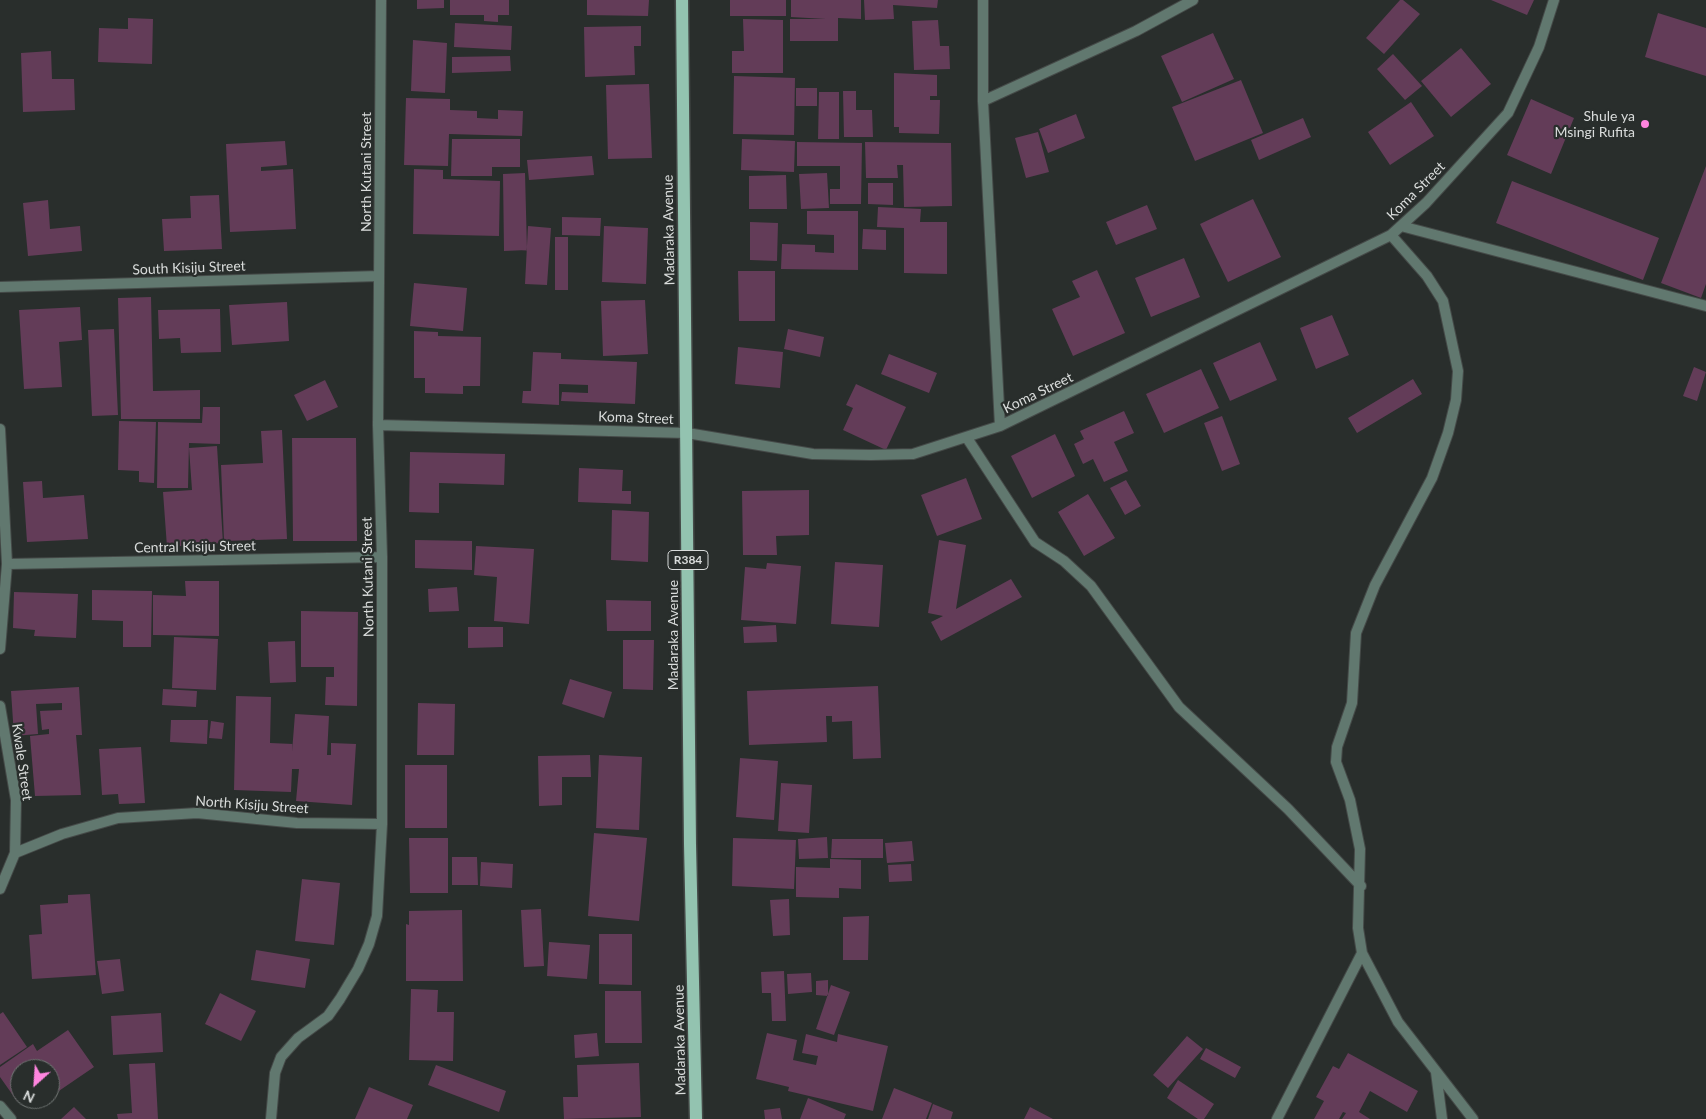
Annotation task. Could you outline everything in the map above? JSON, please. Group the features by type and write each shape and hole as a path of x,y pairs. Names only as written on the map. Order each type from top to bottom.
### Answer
{"main road":[{"name":"Madaraka Avenue","path":"682,0 690,844 696,1119"}],"street":[{"name":"North Kutani Street","path":"271,1119 275,1072 282,1057 298,1038 328,1016 358,969 369,944 377,916 382,824 382,557 378,425 381,0"},
{"path":"983,0 983,102 1000,426"},
{"path":"983,102 1136,31 1193,0"},
{"name":"Koma Street","path":"378,425 687,433 813,454 913,454 967,438 1000,426 1391,235 1426,203 1508,113 1539,47 1554,0"},
{"path":"1401,226 1706,306"},
{"path":"1391,235 1427,276 1443,301 1458,371 1456,400 1448,433 1432,478 1375,585 1356,633 1352,702 1337,747 1336,762 1350,800 1360,849 1358,928 1362,953 1398,1022 1473,1119"},
{"name":"South Kisiju Street","path":"0,287 379,276"},
{"path":"0,429 7,564 0,649"},
{"path":"967,438 1035,542 1064,561 1086,581 1179,707 1288,809 1360,886"},
{"name":"Central Kisiju Street","path":"7,564 382,557"},
{"name":"Kwale Street","path":"0,706 16,800 15,852"},
{"name":"North Kisiju Street","path":"15,852 62,834 118,818 197,813 297,823 382,824"},
{"path":"0,889 15,852"},
{"path":"1277,1119 1362,953"},
{"path":"1436,1070 1442,1119"},
{"path":"0,1106 12,1119"}],"building":[{"path":"417,0 444,0 444,8 417,9"},
{"path":"450,0 509,0 509,15 498,15 498,22 484,21 484,15 450,15"},
{"path":"587,0 649,0 648,16 587,15"},
{"path":"730,0 786,0 786,16 730,16"},
{"path":"791,0 861,0 861,19 838,18 838,41 790,41 790,19 826,19 791,17"},
{"path":"864,0 938,0 937,8 893,5 894,19 865,20"},
{"path":"1400,0 1403,0 1420,14 1384,54 1366,38"},
{"path":"1491,0 1534,0 1527,15"},
{"path":"1658,13 1706,28 1706,76 1645,57"},
{"path":"128,18 153,19 152,64 98,62 99,28 128,29"},
{"path":"743,19 783,20 783,73 732,73 732,51 744,51"},
{"path":"938,20 940,46 949,46 950,69 914,70 912,21"},
{"path":"455,23 512,26 511,50 454,47"},
{"path":"641,26 641,46 634,46 635,75 585,77 584,27"},
{"path":"1213,33 1234,79 1182,102 1161,56"},
{"path":"413,40 447,43 445,93 411,91"},
{"path":"1461,48 1491,84 1451,117 1421,81"},
{"path":"51,51 52,79 74,79 75,110 23,112 21,53"},
{"path":"1393,54 1422,86 1405,100 1377,69"},
{"path":"510,56 511,71 452,73 452,57"},
{"path":"894,73 937,75 937,96 930,96 930,100 940,100 939,134 899,133 899,127 894,127"},
{"path":"734,76 795,78 794,135 733,134"},
{"path":"1241,80 1263,133 1195,161 1172,107"},
{"path":"649,84 652,158 608,159 606,85"},
{"path":"796,88 817,88 817,106 796,106"},
{"path":"843,91 856,91 856,110 872,110 873,137 844,137"},
{"path":"819,92 839,92 839,139 818,139"},
{"path":"406,98 450,99 450,110 477,111 477,118 498,119 498,110 523,111 522,136 449,134 448,166 404,165"},
{"path":"1531,99 1574,118 1551,174 1507,155"},
{"path":"1411,102 1434,136 1390,165 1368,132"},
{"path":"1076,114 1085,138 1048,153 1039,129"},
{"path":"1303,118 1311,137 1259,160 1251,140"},
{"path":"1038,132 1049,172 1026,178 1015,138"},
{"path":"452,139 520,139 520,167 492,167 492,176 451,176"},
{"path":"742,139 795,141 794,172 741,170"},
{"path":"285,141 287,165 261,167 261,171 293,169 296,229 230,232 226,144"},
{"path":"797,142 862,143 861,204 830,204 830,189 840,189 840,166 797,166"},
{"path":"865,142 951,143 952,206 904,207 903,165 897,165 898,178 866,178"},
{"path":"592,156 594,175 529,180 527,160"},
{"path":"1706,166 1706,284 1701,298 1661,283"},
{"path":"414,169 443,170 443,179 500,181 499,236 413,234"},
{"path":"525,173 527,250 504,251 503,174"},
{"path":"827,173 829,208 801,209 799,174"},
{"path":"786,175 787,209 749,209 749,176"},
{"path":"1512,181 1659,238 1643,280 1496,223"},
{"path":"868,183 893,183 893,205 868,204"},
{"path":"219,195 222,249 164,251 162,219 191,218 190,196"},
{"path":"1253,199 1281,257 1228,282 1200,224"},
{"path":"48,200 50,229 80,226 82,251 28,256 23,203"},
{"path":"1147,205 1157,229 1116,245 1106,222"},
{"path":"878,207 921,209 920,222 947,222 947,274 904,273 904,228 877,227"},
{"path":"807,211 858,211 858,270 781,269 782,244 815,245 815,252 834,253 834,235 807,234"},
{"path":"562,217 601,218 600,236 562,235"},
{"path":"750,222 778,223 777,261 750,260"},
{"path":"528,226 551,228 547,285 525,284"},
{"path":"604,226 648,228 646,284 602,282"},
{"path":"863,229 886,230 886,250 862,249"},
{"path":"555,237 568,237 568,290 555,290"},
{"path":"1184,258 1200,297 1151,317 1135,278"},
{"path":"1097,270 1125,333 1073,356 1052,309 1080,297 1072,281"},
{"path":"738,271 775,271 775,321 739,321"},
{"path":"414,283 467,288 463,331 410,326"},
{"path":"151,297 153,391 200,390 200,419 121,419 118,298"},
{"path":"645,300 648,354 603,356 601,301"},
{"path":"287,302 289,341 232,345 229,305"},
{"path":"80,307 82,340 59,342 62,387 24,389 19,310"},
{"path":"220,309 221,352 181,353 180,338 159,339 158,310"},
{"path":"1332,315 1349,355 1316,369 1300,328"},
{"path":"114,329 118,415 92,416 88,330"},
{"path":"788,329 824,337 820,357 784,349"},
{"path":"414,331 438,332 438,336 481,337 480,386 463,386 463,394 425,393 425,378 414,378"},
{"path":"1260,342 1277,380 1230,401 1213,363"},
{"path":"738,347 783,352 780,388 735,384"},
{"path":"533,352 561,353 561,359 637,362 635,404 561,401 562,392 588,393 588,385 559,384 559,405 522,403 523,391 531,391"},
{"path":"889,354 937,373 929,393 881,374"},
{"path":"1694,367 1706,372 1697,401 1683,396"},
{"path":"1201,369 1219,408 1164,433 1146,394"},
{"path":"1413,379 1422,394 1357,433 1348,418"},
{"path":"325,380 338,407 307,421 294,395"},
{"path":"856,384 906,407 886,450 843,430 853,408 846,405"},
{"path":"203,407 220,407 220,444 189,443 188,488 157,488 158,422 202,423"},
{"path":"1124,411 1134,433 1114,442 1128,471 1104,482 1093,459 1083,464 1074,444 1084,439 1080,431"},
{"path":"1222,416 1240,464 1222,471 1204,423"},
{"path":"119,421 156,422 154,483 139,482 139,471 118,470"},
{"path":"282,430 287,539 224,541 221,465 263,463 261,431"},
{"path":"1055,434 1075,476 1032,498 1011,456"},
{"path":"292,438 356,438 357,541 293,541"},
{"path":"217,446 223,543 167,547 163,492 192,490 189,448"},
{"path":"410,452 505,454 504,485 439,483 439,513 409,512"},
{"path":"579,468 623,470 622,491 631,491 631,504 578,502"},
{"path":"966,478 982,519 937,536 921,495"},
{"path":"1126,480 1141,506 1125,515 1110,488"},
{"path":"42,481 43,498 84,495 88,539 27,542 23,482"},
{"path":"809,490 809,535 776,536 777,555 743,555 742,491"},
{"path":"1088,494 1115,538 1084,556 1058,512"},
{"path":"612,510 649,512 648,562 611,560"},
{"path":"415,540 472,541 472,570 415,568"},
{"path":"939,540 966,545 956,609 1011,579 1022,597 941,641 931,622 943,616 928,613"},
{"path":"476,546 534,549 529,624 494,621 497,577 474,575"},
{"path":"835,562 883,565 879,627 831,624"},
{"path":"767,563 801,566 796,624 741,620 745,567 766,569"},
{"path":"185,581 219,581 219,636 153,635 153,595 186,596"},
{"path":"457,587 459,611 429,612 428,589"},
{"path":"92,590 152,591 151,647 123,647 123,621 92,620"},
{"path":"14,592 78,594 76,638 34,636 35,630 13,628"},
{"path":"606,600 651,601 651,631 607,631"},
{"path":"301,611 358,612 357,706 325,705 326,677 334,677 334,667 301,667"},
{"path":"776,625 777,642 744,643 743,627"},
{"path":"468,627 503,627 503,647 468,648"},
{"path":"174,637 218,639 216,690 172,688"},
{"path":"623,640 654,640 653,690 623,689"},
{"path":"295,641 296,682 270,683 268,642"},
{"path":"570,679 612,692 604,718 562,704"},
{"path":"878,686 881,758 853,759 852,721 832,722 832,716 826,716 827,742 749,745 747,691"},
{"path":"79,687 82,735 76,735 81,795 35,796 30,736 49,734 49,729 42,730 40,711 62,710 62,703 36,704 38,734 14,736 11,691"},
{"path":"163,689 197,691 196,707 162,705"},
{"path":"236,696 271,697 270,743 293,744 295,714 329,716 327,755 331,755 331,743 356,744 352,805 296,801 299,769 292,769 291,792 234,790"},
{"path":"418,703 455,704 454,755 417,755"},
{"path":"171,720 208,720 207,744 170,742"},
{"path":"211,721 224,723 222,739 209,738"},
{"path":"141,747 145,803 119,804 118,794 102,795 99,749"},
{"path":"590,755 591,777 562,777 562,805 539,806 538,756"},
{"path":"599,755 642,757 639,830 596,828"},
{"path":"740,758 778,761 774,820 736,817"},
{"path":"405,765 447,765 447,828 405,828"},
{"path":"781,783 812,785 809,833 778,831"},
{"path":"594,833 647,838 639,921 588,916"},
{"path":"827,837 828,858 799,859 798,839"},
{"path":"409,838 448,838 448,893 410,893"},
{"path":"733,838 796,840 794,889 732,886"},
{"path":"832,839 883,839 883,858 831,858"},
{"path":"912,841 914,861 887,863 885,843"},
{"path":"452,857 477,857 478,885 452,885"},
{"path":"830,859 861,860 861,889 839,888 839,898 796,897 796,867 830,868"},
{"path":"481,862 513,864 512,888 480,886"},
{"path":"911,864 912,881 889,882 888,865"},
{"path":"302,879 340,883 334,945 295,941"},
{"path":"90,894 96,975 32,979 29,935 42,934 40,905 68,903 68,895"},
{"path":"789,899 790,935 773,936 770,900"},
{"path":"541,909 544,966 524,967 521,910"},
{"path":"462,910 463,981 406,981 406,924 409,925 409,911"},
{"path":"869,916 868,960 843,960 843,917"},
{"path":"599,934 632,934 632,985 599,984"},
{"path":"549,942 590,945 587,979 547,976"},
{"path":"256,950 310,959 305,988 251,980"},
{"path":"120,959 124,991 102,994 97,961"},
{"path":"784,971 786,1021 772,1021 771,993 762,993 761,972"},
{"path":"811,973 812,992 788,994 787,974"},
{"path":"828,980 828,996 816,995 816,981"},
{"path":"831,985 850,992 834,1035 816,1029"},
{"path":"411,989 438,990 437,1012 454,1012 453,1061 409,1060"},
{"path":"605,991 641,991 642,1043 605,1043"},
{"path":"220,993 256,1011 241,1041 205,1024"},
{"path":"3,1012 27,1047 0,1065 0,1014"},
{"path":"161,1013 163,1052 113,1055 111,1016"},
{"path":"68,1030 94,1067 60,1090 60,1059 11,1059 33,1044 37,1051"},
{"path":"597,1033 599,1056 575,1058 574,1035"},
{"path":"767,1033 797,1040 793,1060 816,1065 818,1056 802,1053 806,1034 837,1042 838,1034 888,1046 873,1111 788,1091 789,1087 756,1079"},
{"path":"1187,1036 1203,1049 1168,1088 1153,1075"},
{"path":"1206,1048 1241,1067 1235,1078 1200,1059"},
{"path":"1348,1053 1418,1091 1407,1112 1370,1091 1359,1112 1370,1119 1342,1119 1346,1113 1343,1112 1339,1119 1314,1119 1324,1101 1316,1097 1333,1066 1339,1069"},
{"path":"10,1060 10,1091 0,1077 0,1067"},
{"path":"155,1063 158,1119 118,1119 117,1114 132,1113 129,1064"},
{"path":"639,1063 641,1117 564,1119 563,1097 578,1097 577,1065"},
{"path":"436,1065 506,1091 499,1112 428,1085"},
{"path":"1178,1080 1214,1104 1204,1119 1198,1119 1167,1098"},
{"path":"369,1087 413,1105 407,1119 355,1119"},
{"path":"894,1088 932,1103 926,1119 882,1119"},
{"path":"808,1098 846,1114 844,1119 800,1119"},
{"path":"933,1104 953,1112 951,1119 928,1119"},
{"path":"74,1107 86,1119 61,1119"},
{"path":"1030,1107 1053,1119 1024,1119"},
{"path":"780,1108 782,1119 765,1119 764,1110"}],"place":[{"name":"Shule ya Msingi Rufita","path":"1645,124"}]}
